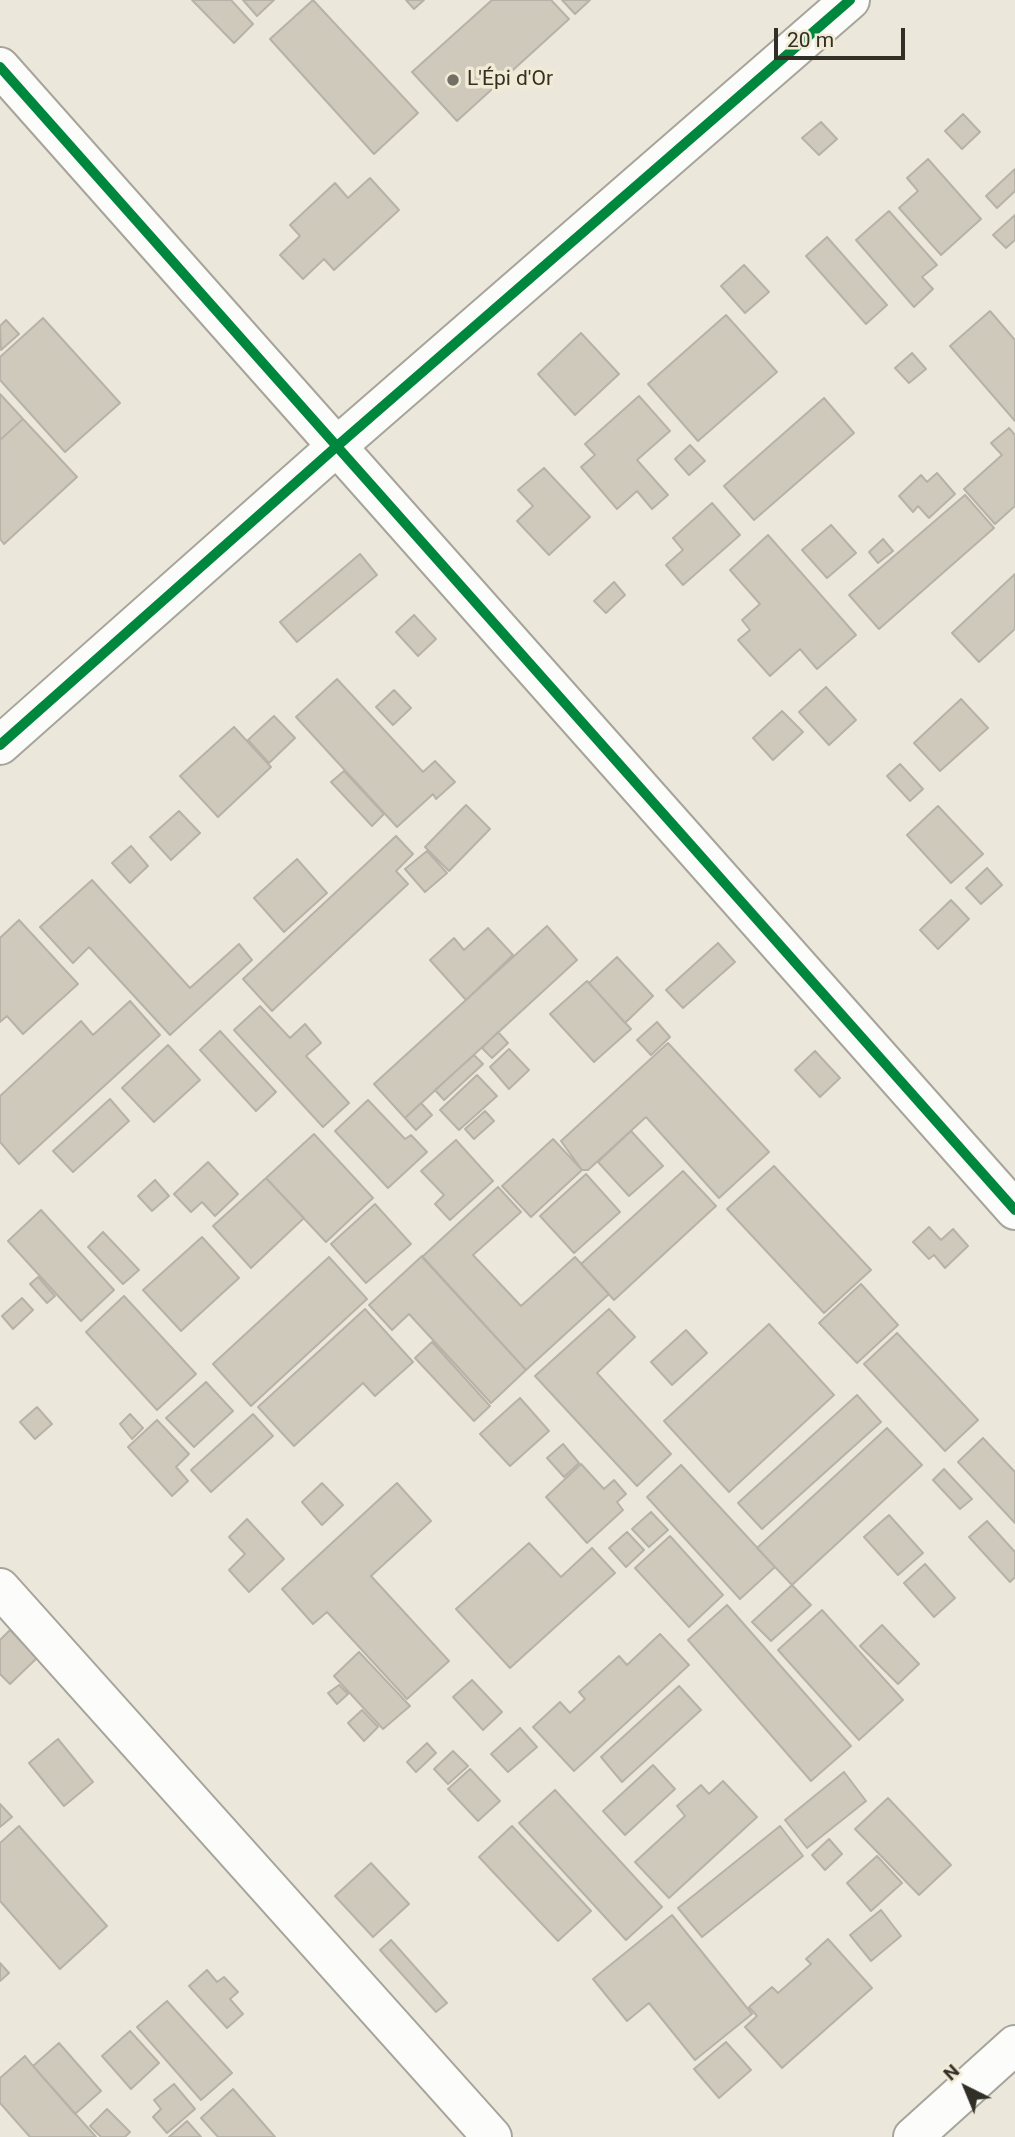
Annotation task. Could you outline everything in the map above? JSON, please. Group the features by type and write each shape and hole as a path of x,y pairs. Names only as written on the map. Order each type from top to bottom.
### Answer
{"street":[{"path":"0,745 336,447 850,0"},
{"path":"0,67 1015,1210"},
{"path":"0,1588 492,2137"},
{"path":"913,2137 1015,2045"}],"building":[{"path":"192,0 231,0 253,24 234,43"},
{"path":"243,0 274,0 257,16"},
{"path":"313,0 418,113 374,154 270,39"},
{"path":"406,0 424,0 414,9"},
{"path":"492,0 551,0 569,19 457,121 412,72"},
{"path":"562,0 590,0 575,14"},
{"path":"963,114 980,132 962,149 945,131"},
{"path":"821,122 837,139 819,155 802,138"},
{"path":"928,159 981,219 941,255 899,208 918,191 907,178"},
{"path":"1015,169 1015,191 997,208 986,196"},
{"path":"370,178 399,210 334,270 324,259 303,279 280,255 300,236 290,225 335,183 348,198"},
{"path":"889,211 937,265 922,277 933,289 914,307 856,240"},
{"path":"1015,215 1015,240 1006,248 993,235"},
{"path":"827,237 887,305 866,324 806,256"},
{"path":"744,265 769,292 745,313 721,286"},
{"path":"990,311 1015,340 1015,421 950,346"},
{"path":"726,315 777,372 698,441 648,384"},
{"path":"43,318 120,403 65,452 0,380 0,357"},
{"path":"6,320 19,334 1,350 0,326"},
{"path":"581,333 619,374 575,415 538,374"},
{"path":"912,353 926,369 909,383 895,368"},
{"path":"0,394 23,419 0,440"},
{"path":"639,396 670,431 637,460 668,495 652,509 637,491 617,509 581,467 595,455 585,444"},
{"path":"824,398 854,433 754,520 724,486"},
{"path":"23,419 77,477 4,544 0,539 0,440"},
{"path":"1009,428 1015,435 1015,506 995,524 964,489 1002,455 991,443"},
{"path":"690,445 705,461 689,475 675,459"},
{"path":"544,468 590,517 549,555 517,521 533,506 518,490"},
{"path":"937,473 955,494 929,518 918,506 913,512 899,496 921,475 927,482"},
{"path":"965,495 994,528 879,629 849,595"},
{"path":"712,503 740,535 683,585 666,565 683,550 673,538"},
{"path":"831,525 856,553 827,578 802,550"},
{"path":"768,535 856,635 817,669 800,649 770,676 738,640 750,630 742,620 760,604 730,570"},
{"path":"883,539 893,551 878,563 869,552"},
{"path":"360,554 377,575 297,642 280,622"},
{"path":"1015,574 1015,629 979,662 952,633"},
{"path":"614,582 625,595 606,613 594,601"},
{"path":"414,615 436,639 418,656 396,632"},
{"path":"337,679 423,772 435,761 455,782 436,799 433,794 397,827 296,717"},
{"path":"826,687 856,720 829,745 799,712"},
{"path":"394,690 411,708 393,725 376,707"},
{"path":"961,699 988,728 940,771 914,743"},
{"path":"782,711 803,732 773,760 753,738"},
{"path":"274,716 295,738 269,763 248,740"},
{"path":"234,727 271,767 218,817 180,776"},
{"path":"900,764 923,789 910,801 887,776"},
{"path":"344,771 384,814 372,826 331,782"},
{"path":"466,805 490,829 449,871 425,847"},
{"path":"938,806 983,854 951,883 907,835"},
{"path":"179,811 200,833 171,860 150,837"},
{"path":"396,836 413,854 396,871 408,884 272,1011 243,979"},
{"path":"131,846 148,866 130,883 112,863"},
{"path":"427,851 447,873 425,892 405,869"},
{"path":"297,859 327,893 284,932 254,898"},
{"path":"987,868 1002,885 981,904 966,888"},
{"path":"92,880 190,988 239,944 252,960 170,1035 89,947 73,963 40,927"},
{"path":"951,900 969,919 938,949 920,930"},
{"path":"19,920 78,984 23,1034 7,1016 0,1022 0,938"},
{"path":"547,926 577,960 405,1118 374,1084"},
{"path":"488,928 513,955 466,1000 430,960 454,938 464,950"},
{"path":"718,943 735,962 683,1008 666,990"},
{"path":"617,957 653,996 625,1023 589,983"},
{"path":"587,981 631,1029 594,1062 550,1014"},
{"path":"130,1001 160,1035 19,1164 0,1142 0,1096 81,1021 93,1035"},
{"path":"260,1006 290,1038 305,1024 321,1043 306,1056 349,1103 323,1127 234,1030"},
{"path":"657,1022 670,1037 651,1055 637,1040"},
{"path":"220,1031 276,1092 256,1111 200,1050"},
{"path":"498,1032 508,1043 492,1058 482,1048"},
{"path":"668,1043 769,1152 719,1198 646,1117 588,1170 582,1170 561,1141"},
{"path":"168,1045 200,1080 154,1122 122,1088"},
{"path":"509,1049 529,1070 509,1089 490,1067"},
{"path":"815,1051 840,1078 820,1097 795,1070"},
{"path":"474,1055 483,1064 444,1100 435,1090"},
{"path":"477,1075 497,1096 459,1130 440,1110"},
{"path":"110,1099 129,1121 73,1172 53,1151"},
{"path":"368,1100 405,1139 411,1135 427,1152 388,1188 335,1131"},
{"path":"421,1103 432,1115 416,1130 405,1118"},
{"path":"485,1111 494,1121 474,1139 465,1129"},
{"path":"631,1131 663,1166 629,1196 598,1162"},
{"path":"314,1134 373,1198 326,1242 266,1178"},
{"path":"553,1139 582,1170 531,1217 502,1186"},
{"path":"456,1140 493,1181 450,1220 435,1204 444,1195 421,1171"},
{"path":"208,1162 238,1194 215,1216 202,1202 191,1212 174,1194"},
{"path":"774,1166 871,1270 824,1313 727,1209"},
{"path":"683,1171 716,1206 614,1300 581,1264"},
{"path":"586,1174 620,1212 574,1253 540,1216"},
{"path":"266,1178 304,1218 251,1268 213,1226"},
{"path":"155,1180 169,1196 152,1211 138,1196"},
{"path":"498,1187 521,1212 473,1255 521,1306 575,1257 609,1294 526,1370 422,1257"},
{"path":"375,1204 411,1244 366,1283 331,1244"},
{"path":"41,1210 114,1290 81,1321 8,1241"},
{"path":"929,1227 941,1240 953,1229 968,1246 945,1268 934,1255 929,1259 913,1242"},
{"path":"103,1232 139,1270 123,1284 88,1247"},
{"path":"202,1237 239,1278 181,1331 143,1290"},
{"path":"422,1256 526,1370 491,1403 409,1314 392,1330 369,1305"},
{"path":"329,1257 367,1299 251,1406 213,1364"},
{"path":"38,1277 55,1296 47,1303 30,1284"},
{"path":"861,1284 898,1325 857,1363 819,1323"},
{"path":"124,1296 196,1374 157,1410 86,1332"},
{"path":"22,1298 33,1310 13,1329 2,1316"},
{"path":"365,1309 413,1362 375,1396 363,1383 294,1446 258,1407"},
{"path":"609,1309 635,1337 597,1373 671,1454 637,1486 535,1376"},
{"path":"769,1324 834,1395 729,1492 664,1421"},
{"path":"686,1330 707,1353 672,1385 651,1362"},
{"path":"897,1333 978,1420 945,1451 864,1364"},
{"path":"432,1342 490,1406 474,1421 415,1358"},
{"path":"206,1382 233,1411 194,1447 166,1418"},
{"path":"857,1395 881,1422 762,1529 738,1503"},
{"path":"520,1398 549,1431 510,1466 480,1434"},
{"path":"37,1407 52,1424 35,1439 20,1422"},
{"path":"130,1414 143,1428 132,1439 120,1424"},
{"path":"253,1414 273,1436 211,1492 191,1470"},
{"path":"157,1420 189,1454 176,1467 188,1481 172,1496 128,1447"},
{"path":"887,1428 922,1465 792,1585 757,1548"},
{"path":"983,1438 1015,1472 1015,1523 958,1462"},
{"path":"563,1444 579,1463 564,1477 547,1458"},
{"path":"581,1464 604,1489 614,1480 626,1494 617,1502 623,1510 587,1543 546,1497"},
{"path":"681,1465 775,1567 740,1599 647,1497"},
{"path":"944,1469 972,1499 960,1509 933,1480"},
{"path":"322,1483 343,1505 322,1525 302,1502"},
{"path":"397,1483 431,1521 371,1576 449,1661 407,1699 327,1612 313,1624 282,1589"},
{"path":"651,1512 668,1530 649,1547 632,1529"},
{"path":"889,1515 923,1553 898,1575 864,1537"},
{"path":"247,1519 284,1559 249,1592 229,1570 245,1554 229,1537"},
{"path":"987,1521 1015,1552 1015,1577 1010,1582 969,1537"},
{"path":"627,1532 644,1550 626,1567 609,1548"},
{"path":"670,1536 723,1595 689,1627 635,1568"},
{"path":"529,1543 561,1577 592,1548 615,1573 510,1668 456,1609"},
{"path":"925,1564 955,1598 934,1617 904,1583"},
{"path":"792,1585 811,1605 771,1641 752,1622"},
{"path":"727,1605 851,1746 811,1781 688,1640"},
{"path":"822,1610 903,1700 859,1740 778,1650"},
{"path":"882,1625 919,1664 898,1684 860,1646"},
{"path":"10,1630 37,1658 10,1684 0,1674 0,1640"},
{"path":"660,1634 689,1665 574,1771 533,1727 560,1702 570,1713 585,1699 579,1692 619,1656 627,1665"},
{"path":"359,1652 410,1706 383,1729 334,1676"},
{"path":"472,1680 502,1712 483,1730 453,1697"},
{"path":"339,1685 348,1694 337,1704 328,1693"},
{"path":"679,1686 701,1710 622,1782 601,1757"},
{"path":"362,1710 378,1727 364,1741 348,1723"},
{"path":"520,1728 537,1747 508,1772 491,1754"},
{"path":"58,1739 93,1782 64,1806 29,1763"},
{"path":"427,1743 436,1753 416,1772 407,1762"},
{"path":"453,1751 468,1766 448,1784 434,1769"},
{"path":"653,1765 675,1789 625,1835 603,1811"},
{"path":"470,1769 500,1801 478,1821 448,1789"},
{"path":"844,1772 866,1801 807,1848 785,1820"},
{"path":"723,1781 757,1817 669,1898 635,1862 685,1816 677,1806 701,1785 709,1794"},
{"path":"555,1790 662,1907 626,1940 519,1823"},
{"path":"888,1798 951,1865 919,1895 855,1829"},
{"path":"0,1804 12,1817 0,1827"},
{"path":"19,1826 107,1926 60,1969 0,1901 0,1843"},
{"path":"512,1826 591,1911 558,1941 479,1857"},
{"path":"780,1826 803,1856 702,1937 678,1908"},
{"path":"829,1839 842,1854 825,1870 812,1855"},
{"path":"877,1856 902,1883 871,1911 847,1883"},
{"path":"371,1863 409,1904 373,1937 335,1896"},
{"path":"881,1910 901,1936 871,1961 850,1935"},
{"path":"672,1915 752,2014 695,2060 649,2003 627,2021 593,1979"},
{"path":"828,1939 872,1988 782,2068 745,2027 757,2016 749,2007 772,1987 778,1993 811,1964 806,1959"},
{"path":"391,1940 447,2003 436,2012 380,1950"},
{"path":"0,1963 9,1973 0,1981"},
{"path":"207,1970 217,1982 224,1977 238,1992 230,1999 243,2014 227,2028 189,1986"},
{"path":"167,2001 232,2073 201,2100 137,2027"},
{"path":"130,2031 159,2063 131,2089 102,2056"},
{"path":"726,2042 751,2070 719,2098 694,2069"},
{"path":"59,2043 101,2091 75,2114 33,2066"},
{"path":"25,2056 96,2137 30,2137 0,2103 0,2078"},
{"path":"174,2084 195,2109 167,2133 153,2117 161,2109 154,2100"},
{"path":"233,2089 275,2137 218,2137 201,2118"},
{"path":"107,2109 130,2132 125,2137 101,2137 90,2126"},
{"path":"187,2121 201,2137 169,2137"}],"cycle path":[{"path":"0,745 336,447 850,0"},
{"path":"0,67 1015,1210"}],"place":[{"name":"L'Épi d'Or","path":"453,80"}]}
